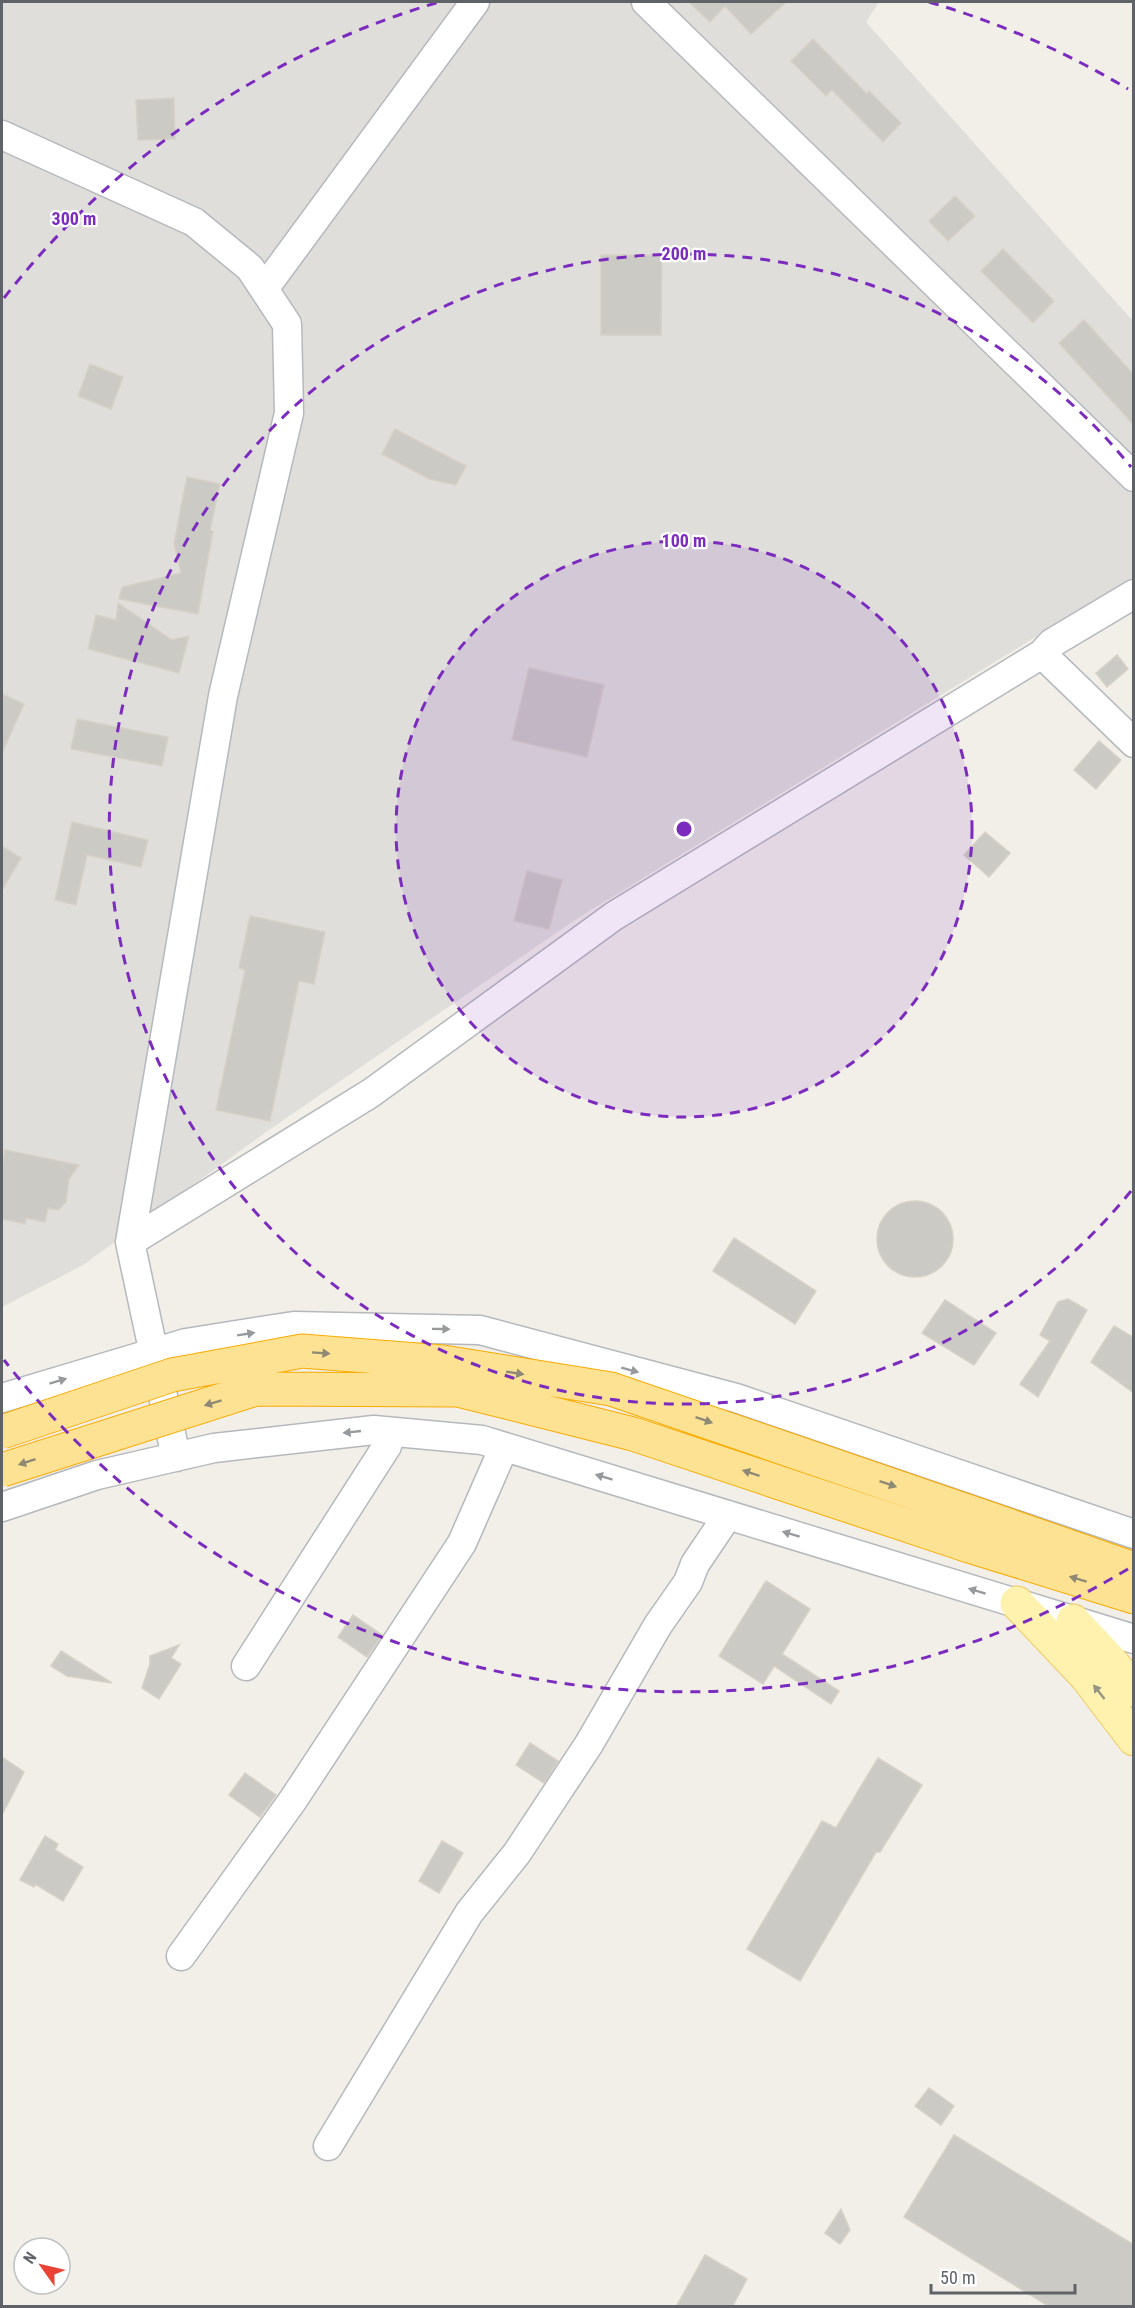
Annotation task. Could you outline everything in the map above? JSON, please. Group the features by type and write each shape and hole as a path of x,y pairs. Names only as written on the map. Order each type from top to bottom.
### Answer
{"highway":[{"path":"2,1432 172,1375 302,1351 443,1362 611,1389 1134,1569"},
{"path":"2,1470 256,1389 458,1390 633,1434 966,1545 1134,1597"}],"main road":[{"path":"1017,1603 1086,1676 1134,1739"},
{"path":"1073,1621 1134,1690"}],"street":[{"path":"264,289 475,2"},
{"path":"646,2 1134,477"},
{"path":"2,135 194,222 250,268 287,324 289,412 224,696 130,1242 176,1457"},
{"path":"130,1242 371,1093 614,916 1042,654 1052,643 1134,594"},
{"path":"1042,654 1134,743"},
{"path":"2,1398 186,1343 294,1326 480,1330 736,1398 1134,1534"},
{"path":"2,1508 97,1475 226,1446 374,1430 482,1440 1134,1639"},
{"path":"246,1666 387,1446 390,1433 395,1432"},
{"path":"181,1956 293,1800 462,1543 504,1447"},
{"path":"328,2146 469,1913 518,1853 589,1744 658,1625 688,1582 695,1563 728,1515"}],"shaded area":[{"path":"2,2 879,2 866,22 1133,321 1133,577 578,918 266,1132 83,1265 2,1307"}],"building":[{"path":"689,2 786,2 751,34 725,6 710,22"},
{"path":"813,39 866,93 869,91 901,123 883,142 832,90 826,96 791,61"},
{"path":"174,98 175,139 138,140 136,100"},
{"path":"955,196 975,216 948,241 929,221"},
{"path":"1003,249 1054,301 1033,323 981,271"},
{"path":"601,255 662,255 661,335 601,335"},
{"path":"1084,320 1134,375 1134,425 1059,343"},
{"path":"90,364 123,377 111,409 78,396"},
{"path":"395,429 466,466 456,485 429,479 382,454"},
{"path":"187,477 220,484 210,530 213,531 198,614 119,599 122,587 181,573 174,543"},
{"path":"118,603 172,640 189,636 179,673 88,649 96,615 116,620"},
{"path":"1117,655 1128,669 1107,687 1096,673"},
{"path":"529,668 604,685 587,757 512,740"},
{"path":"2,694 24,704 2,753"},
{"path":"77,719 168,737 162,766 71,749"},
{"path":"1099,741 1121,760 1096,789 1074,770"},
{"path":"72,822 148,840 141,867 87,855 76,905 55,900"},
{"path":"985,832 1010,853 989,877 964,855"},
{"path":"2,846 21,858 2,890"},
{"path":"527,871 562,880 549,929 514,921"},
{"path":"250,916 325,932 314,984 299,981 270,1121 216,1110 245,970 239,968"},
{"path":"5,1150 79,1165 69,1179 66,1202 58,1210 48,1208 45,1222 26,1218 25,1224 2,1219 2,1167"},
{"path":"908,1201 922,1201 936,1207 947,1218 953,1232 950,1254 942,1266 922,1277 908,1277 894,1271 883,1260 877,1246 877,1232 883,1218 894,1207"},
{"path":"734,1238 816,1291 795,1324 713,1271"},
{"path":"1068,1299 1087,1310 1038,1397 1020,1384 1050,1341 1040,1335 1058,1302"},
{"path":"945,1300 996,1333 974,1365 922,1333"},
{"path":"1114,1326 1134,1338 1134,1393 1091,1362"},
{"path":"766,1581 810,1609 782,1654 839,1691 831,1704 774,1666 763,1684 719,1656"},
{"path":"353,1615 382,1635 367,1657 338,1637"},
{"path":"179,1645 171,1658 181,1664 159,1699 142,1688 150,1664 150,1656"},
{"path":"61,1651 112,1683 67,1676 51,1666"},
{"path":"530,1743 558,1761 544,1783 516,1765"},
{"path":"2,1757 24,1772 2,1815"},
{"path":"878,1758 922,1785 880,1852 876,1852 800,1981 747,1949 822,1821 836,1828"},
{"path":"245,1773 276,1795 260,1817 229,1795"},
{"path":"45,1836 58,1844 55,1850 83,1867 63,1901 35,1884 34,1887 20,1880"},
{"path":"442,1841 463,1853 439,1893 419,1881"},
{"path":"929,2088 954,2106 941,2125 915,2106"},
{"path":"954,2135 1134,2245 1134,2307 1050,2307 904,2217"},
{"path":"841,2209 850,2230 840,2244 825,2233"},
{"path":"705,2255 747,2279 732,2307 676,2307"}]}
